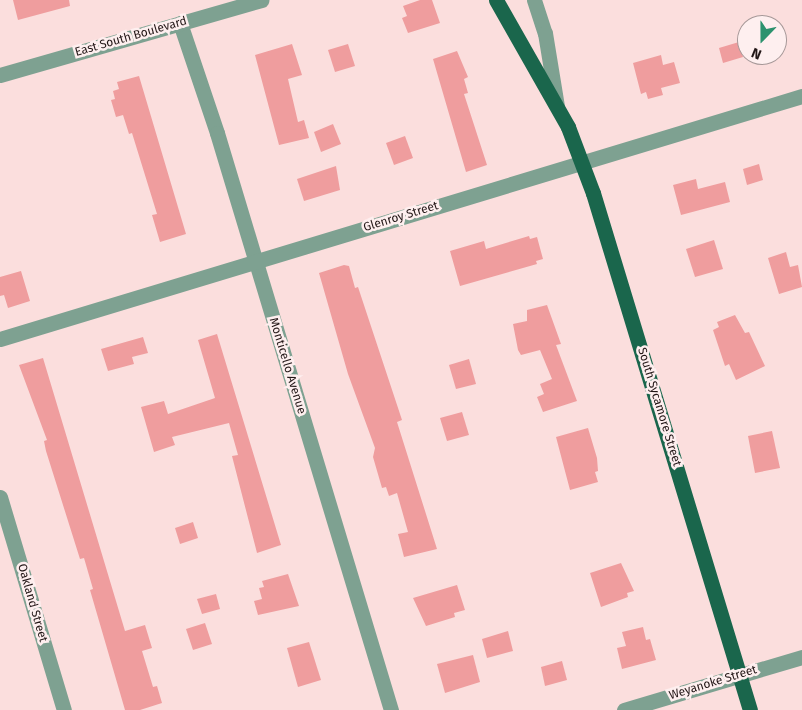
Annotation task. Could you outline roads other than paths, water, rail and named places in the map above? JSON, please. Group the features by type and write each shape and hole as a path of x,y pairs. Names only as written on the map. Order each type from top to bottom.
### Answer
{"main road":[{"name":"South Sycamore Street","path":"496,0 558,108 582,163 607,233 750,710"}],"street":[{"name":"East South Boulevard","path":"0,76 261,0"},
{"name":"South Sycamore Street","path":"534,0 545,32 558,108"},
{"name":"Monticello Avenue","path":"180,23 256,263 391,710"},
{"name":"Glenroy Street","path":"0,340 802,96"},
{"name":"Oakland Street","path":"0,497 64,710"},
{"name":"Weyanoke Street","path":"624,710 739,674 802,657"}]}
